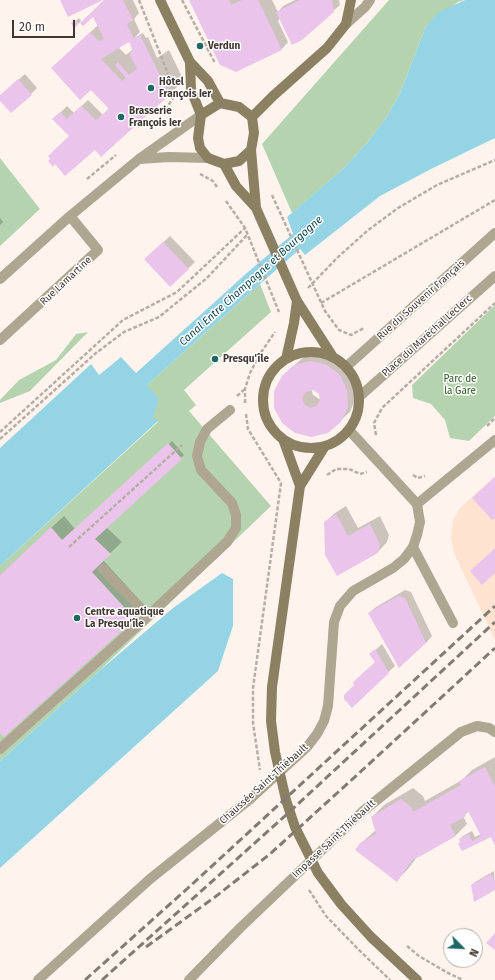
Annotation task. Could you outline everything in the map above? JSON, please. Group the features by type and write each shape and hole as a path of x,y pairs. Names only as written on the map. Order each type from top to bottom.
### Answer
{"main road":[{"path":"160,0 190,62 208,81 220,103"},
{"path":"252,118 273,96 327,48 346,24 351,0"},
{"path":"190,62 191,90 201,115 198,138 200,148 208,158 224,164 239,161 251,150"},
{"path":"201,115 220,103 239,107 252,118 254,133 251,150 256,208"},
{"path":"224,164 236,186 256,208 297,301 333,357 346,367 354,377 357,385 359,397 358,410 349,430 338,440 325,446 316,448 299,447 283,439 269,424 263,404 266,383 277,366 295,354 314,352 333,357"},
{"path":"286,359 297,301"},
{"path":"283,439 300,486"},
{"path":"325,446 300,486 272,687 271,721 280,778 295,827 318,873 341,904 371,938 416,980"}],"street":[{"path":"346,24 365,7 370,0"},
{"path":"0,279 70,216 139,159 201,115"},
{"path":"139,159 169,157 208,158"},
{"name":"Rue Lamartine","path":"0,340 98,250 70,216"},
{"name":"Rue du Souvenir Français","path":"346,367 495,233"},
{"name":"Place du Maréchal Leclerc","path":"359,397 495,276"},
{"path":"0,749 148,616 227,542 236,528 236,515 232,504 201,470 197,456 200,442 208,429 230,410"},
{"path":"349,430 417,504 420,522 413,547 453,623"},
{"path":"417,504 495,440"},
{"name":"Chaussée Saint-Thiébault","path":"38,980 150,879 250,799 307,748 317,734 324,720 328,706 334,622 340,606 353,591 404,560 413,547"},
{"path":"103,569 148,616"},
{"name":"Impasse Saint-Thiébault","path":"190,980 240,928 374,802 461,732 477,726 489,728 495,732"}],"path":[{"path":"138,0 175,92 156,126"},
{"path":"312,283 367,231 398,208 436,185 495,160"},
{"path":"322,304 495,200"},
{"path":"0,432 123,320 177,292 245,228 256,208"},
{"path":"279,212 325,311 339,330 351,335 374,322 384,333"},
{"path":"0,439 96,353 124,332 159,317 207,278 251,233"},
{"path":"249,239 275,302"},
{"path":"376,439 374,423 382,408 495,303"},
{"path":"254,723 254,680 281,483 248,429 245,410 245,389 250,373 260,354 278,328"},
{"path":"405,355 421,372"},
{"path":"484,429 495,418"},
{"path":"69,546 175,451"},
{"path":"323,477 336,469 349,470 360,474 371,471 380,464"},
{"path":"407,472 418,478 428,476"},
{"path":"406,946 419,956 448,973 464,980"}],"shaded area":[{"path":"495,476 495,640 454,553 451,537 453,520 460,508"}],"green space":[{"path":"389,0 464,0 458,2 426,26 401,91 386,118 367,143 343,169 292,213 262,144"},
{"path":"0,158 40,209 0,246"},
{"name":"Centre aquatique La Presqu'île","path":"260,284 271,312 184,390 196,405 189,411 271,506 99,671 0,761 0,566 158,422 153,419 147,385"},
{"name":"Parc de la Gare","path":"495,305 495,416 469,441 450,438 445,420 431,404 413,398 412,385"},
{"path":"88,332 30,391 0,403 0,400 19,380 56,360 76,334"}],"water":[{"name":"Canal Entre Champagne et Bourgogne","path":"465,0 495,0 495,138 380,196 305,255 300,249 147,385 159,399 153,418 158,421 0,566 0,448 91,364 99,375 121,357 136,373 249,271 293,234 287,217 343,169 367,143 386,118 401,91 426,26 439,12"},
{"path":"222,573 233,579 233,626 218,671 0,868 0,761 99,671 173,608"}],"building":[{"path":"60,0 103,0 68,17"},
{"path":"104,0 123,0 133,20 127,24 134,39 140,35 168,92 164,100 101,157 95,150 65,176 55,164 53,167 48,161 50,159 48,156 69,136 52,119 60,112 67,119 81,106 96,120 109,109 91,90 80,100 51,68 90,32 99,41 104,39 93,17 83,26 80,23","holes":["129,42 133,51 129,53 137,69 129,75 118,62 115,65 126,78 122,81 101,59"]},
{"path":"189,0 229,0 231,5 242,0 258,0 282,50 236,72 220,65"},
{"path":"300,0 332,0 334,12 302,40 292,45 276,12"},
{"path":"76,20 78,24 74,29 71,23"},
{"path":"18,79 32,95 11,113 0,101 0,95"},
{"path":"163,242 189,269 170,287 144,259"},
{"path":"311,361 327,365 340,375 347,390 348,407 341,422 328,433 311,437 295,433 282,423 274,408 274,391 282,376 294,365","holes":["313,390 319,394 320,401 316,406 310,408 304,404 302,397 306,392"]},
{"path":"168,443 182,459 95,539 111,554 92,572 135,619 4,737 0,733 0,575 51,527 62,540"},
{"path":"495,477 495,518 492,520 472,498"},
{"path":"336,514 348,536 370,524 380,545 378,553 337,576 325,555 324,522"},
{"path":"495,548 495,573 482,585 470,571"},
{"path":"398,596 405,598 426,643 399,668 368,613"},
{"path":"375,649 389,673 352,708 344,699 344,695 354,685 353,682 375,662 369,654"},
{"path":"485,767 495,787 495,846 491,837 462,851 458,844 460,842 459,839 469,834 472,841 481,836 468,811 465,813 466,816 450,825 456,836 412,860 397,882 355,850 360,843 376,834 371,817 401,799 411,807 413,812 461,785 459,781"},
{"path":"491,874 495,881 495,890 474,902 471,885"},
{"path":"495,933 495,950 486,943"}],"railway":[{"path":"85,980 188,888 495,606"},
{"path":"102,980 286,815 495,622"},
{"path":"146,947 215,897 270,854 495,648"}],"place":[{"name":"Verdun","path":"200,46"},
{"name":"Hôtel François Ier","path":"151,88"},
{"name":"Brasserie François Ier","path":"121,117"},
{"name":"Presqu'île","path":"215,359"},
{"name":"Centre aquatique La Presqu'île","path":"77,618"}]}
